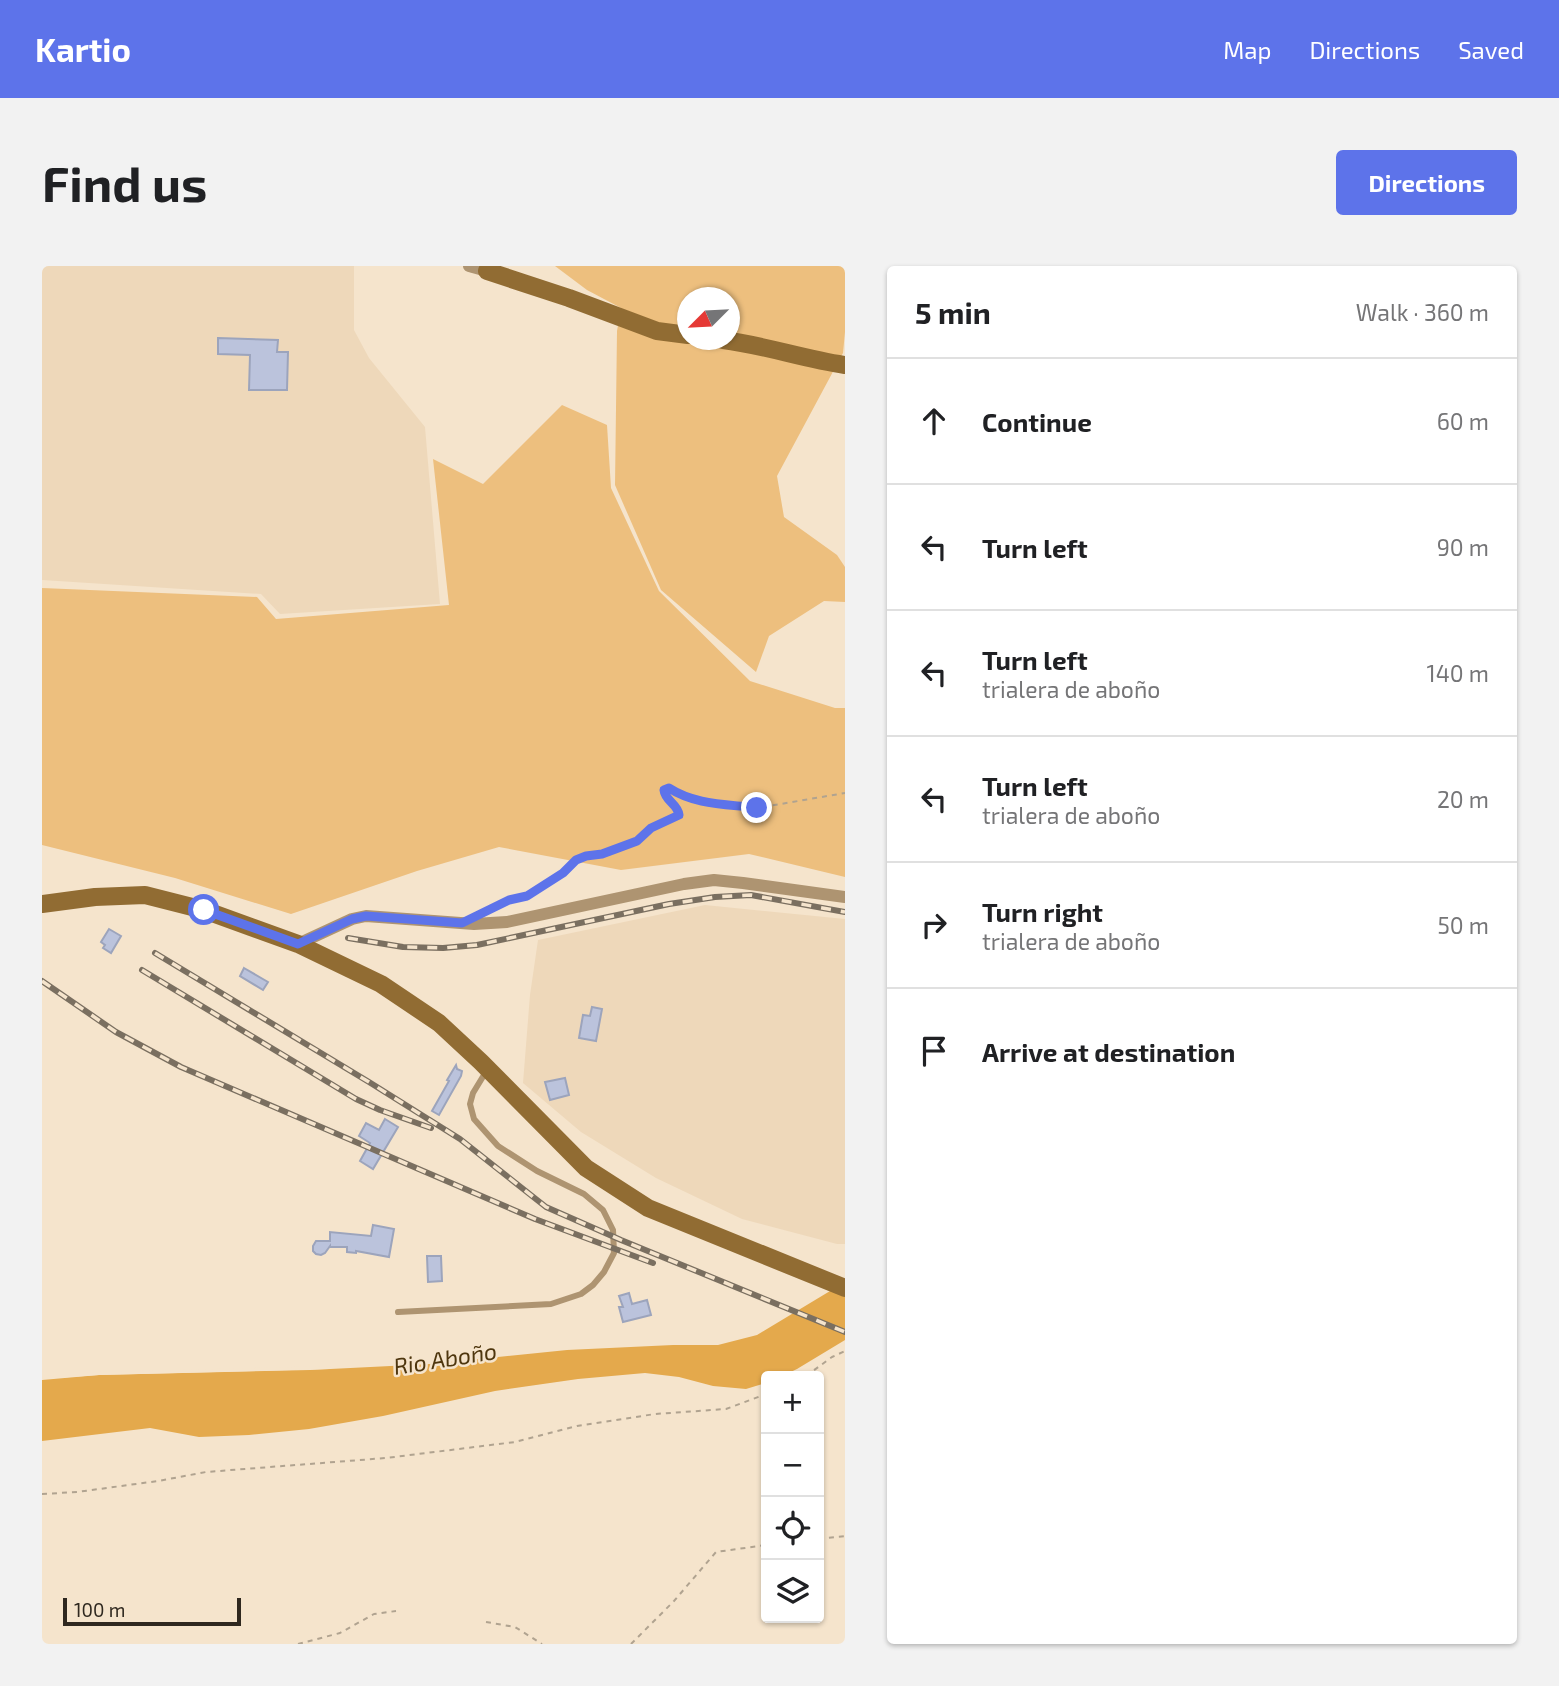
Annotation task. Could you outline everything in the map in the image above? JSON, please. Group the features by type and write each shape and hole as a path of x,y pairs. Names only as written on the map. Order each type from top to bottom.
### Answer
{"street":[{"path":"481,268 657,331 677,334"},
{"path":"740,342 845,365"},
{"path":"298,944 352,919 366,916 474,924 507,922 714,880 845,897"},
{"path":"42,904 95,897 145,895 204,910 298,944 381,984 439,1023 586,1168 648,1208 844,1288"}],"lane":[{"path":"398,1312 551,1304 581,1294 604,1272 614,1254 613,1230 603,1210 584,1194 537,1171 498,1146 474,1119 470,1104 473,1093 488,1069"}],"path":[{"path":"489,910 509,900 527,896 563,873 576,860 637,841 651,828 679,815 679,810 665,796 664,790 669,788 712,804 757,808 845,793"},
{"path":"813,1371 845,1351"},
{"path":"42,1494 77,1492 206,1472 386,1458 515,1442 578,1426 655,1414 726,1409 761,1396"},
{"path":"824,1538 845,1536"},
{"path":"631,1644 674,1601 716,1552 761,1546"},
{"path":"298,1644 340,1633 374,1614 396,1611"},
{"path":"485,1622 515,1627 542,1644"}],"shaded area":[{"path":"42,266 354,266 354,330 369,358 425,427 440,604 280,614 261,594 42,580"},
{"path":"555,266 845,266 843,353 777,476 784,517 837,555 845,567 845,602 824,601 769,636 756,672 661,590 615,485 617,331 621,308 587,290"},
{"path":"562,405 607,425 611,488 659,591 750,681 835,708 845,708 845,877 749,854 621,870 499,847 417,871 291,914 175,878 42,845 42,588 257,597 276,619 449,605 433,459 483,484"},
{"path":"705,905 845,919 845,1244 742,1219 656,1178 581,1132 523,1083 530,995 538,940"},
{"path":"845,1282 845,1340 793,1371 761,1371 761,1384 746,1389 713,1386 679,1377 645,1373 495,1391 309,1429 199,1437 150,1428 42,1441 42,1380 99,1375 431,1364 567,1350 718,1345 757,1335"}],"pier":[{"path":"332,1366 329,1369 42,1379 42,1376 99,1372"}],"building":[{"path":"218,338 278,340 277,352 288,352 287,390 249,390 250,355 218,354"},
{"path":"109,929 121,936 111,953 103,948 105,945 101,942"},
{"path":"244,968 268,982 263,990 240,976"},
{"path":"592,1007 602,1009 596,1041 579,1038 583,1015 590,1016"},
{"path":"456,1065 457,1069 462,1071 461,1076 439,1115 432,1111"},
{"path":"565,1078 569,1095 550,1100 545,1082"},
{"path":"385,1119 398,1127 373,1169 360,1161 370,1143 359,1136 366,1123 379,1130"},
{"path":"373,1225 394,1229 389,1257 347,1252 347,1247 330,1246 321,1255 313,1251 316,1241 330,1241 330,1232 371,1236"},
{"path":"427,1256 441,1256 442,1281 428,1282"},
{"path":"629,1293 632,1304 647,1300 651,1315 623,1322 619,1307 623,1307 619,1296"}],"railway":[{"path":"348,938 403,947 477,945 669,904 751,895 845,912"},
{"path":"155,953 460,1139 546,1207 845,1332"},
{"path":"142,970 356,1099 431,1128"},
{"path":"42,981 116,1032 181,1067 535,1219 653,1263"}],"route":[{"path":"204,910 298,944 352,919 366,916 462,923 509,900 527,896 563,873 576,860 637,841 651,828 679,815 679,810 665,796 664,790 669,788 712,804 757,808"}],"water label":[{"name":"Rio Aboño","path":"445,1358"}]}
